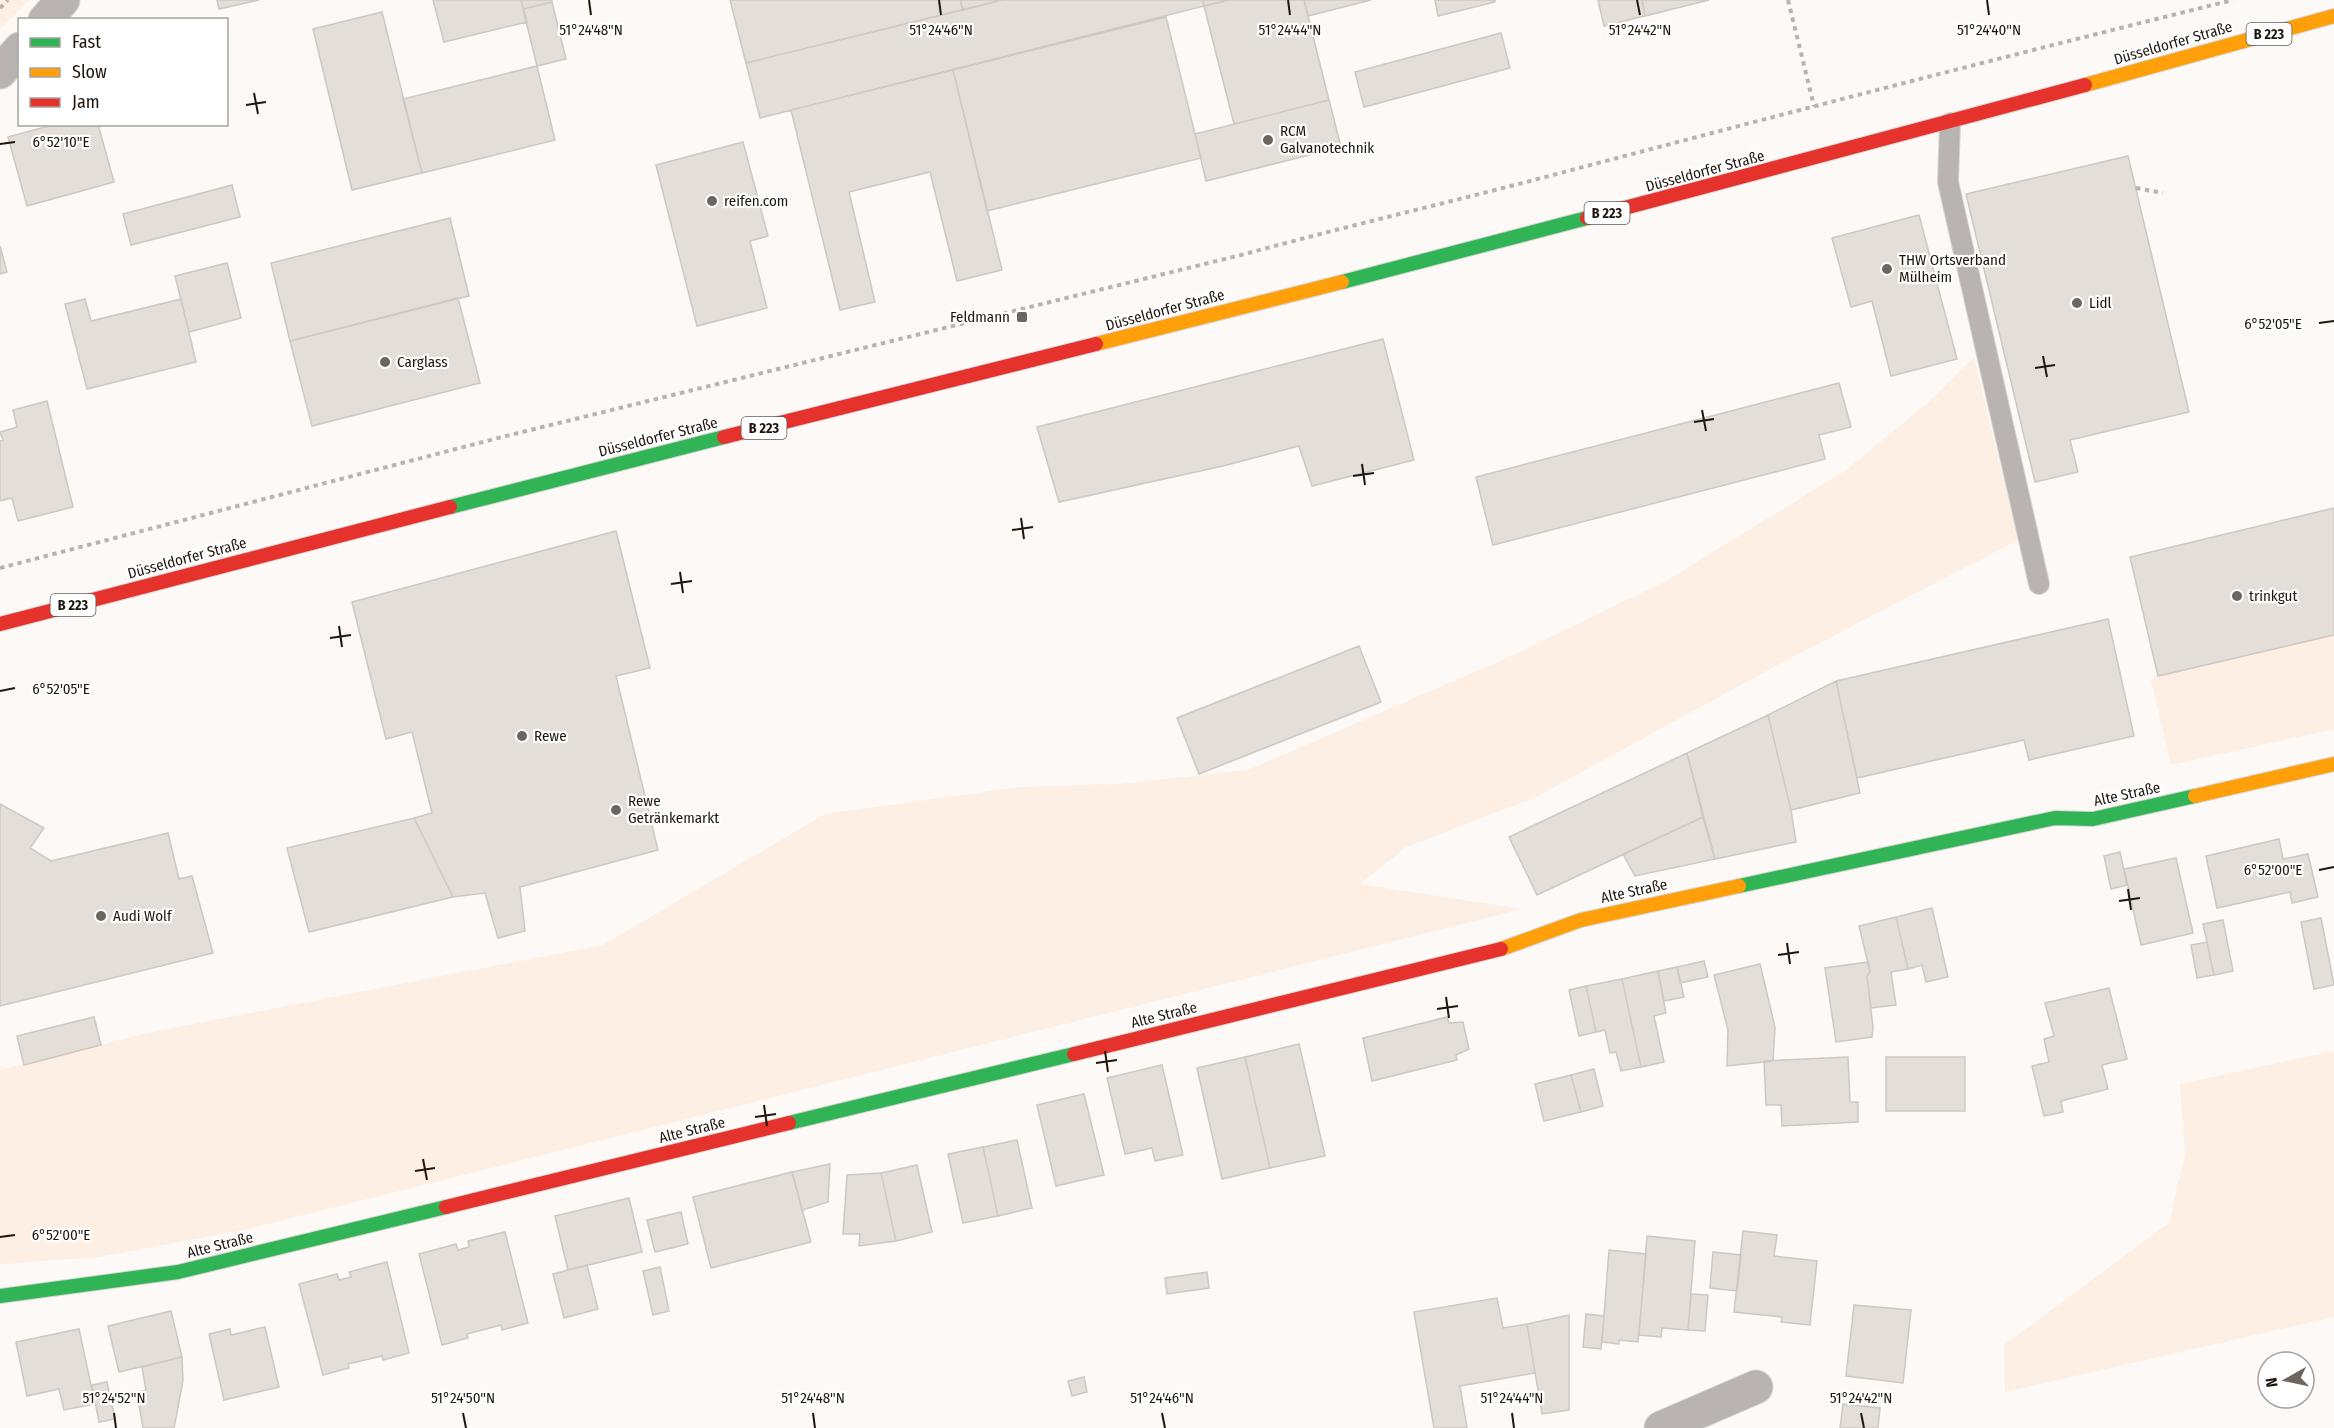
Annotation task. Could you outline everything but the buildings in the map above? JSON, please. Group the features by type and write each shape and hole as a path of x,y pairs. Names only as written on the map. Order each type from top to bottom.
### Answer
{"main road":[{"name":"Düsseldorfer Straße","path":"0,624 514,490 1383,273 1950,123 2334,16"},
{"name":"Alte Straße","path":"0,1296 178,1272 1496,951 1581,920 2055,818 2093,819 2334,764"}],"street":[{"path":"47,18 63,0"},
{"path":"0,72 18,51"},
{"path":"1661,1428 1756,1387"}],"lane":[{"path":"1950,123 1948,182 2039,584"}],"path":[{"path":"0,8 8,0"},
{"path":"1788,0 1814,106"},
{"path":"0,568 498,438 1245,254 2233,0"},
{"path":"2136,188 2163,193"}],"shaded area":[{"path":"0,0 29,0 0,29"},
{"path":"1974,357 2018,540 1781,663 1536,797 1406,847 1360,884 1522,909 244,1230 99,1257 0,1264 0,1070 157,1031 603,945 825,814 1020,787 1120,784 1248,770 1507,658 1664,582 1845,471 1930,401"},
{"path":"2334,635 2334,729 2171,765 2151,680 2158,676"},
{"path":"2334,1051 2334,1317 2005,1392 2004,1345 2169,1223 2185,1155 2180,1084"}],"traffic: fast":[{"path":"1342,282 1587,218"},
{"path":"450,507 724,437"},
{"path":"1739,886 2055,818 2093,819 2195,796"},
{"path":"789,1123 1074,1054"},
{"path":"0,1296 178,1272 446,1207"}],"traffic: slow":[{"path":"2085,85 2334,16"},
{"path":"1096,344 1342,282"},
{"path":"2195,796 2334,764"},
{"path":"1501,949 1581,920 1739,886"}],"traffic: jam":[{"path":"1587,218 2085,85"},
{"path":"724,437 1096,344"},
{"path":"0,624 450,507"},
{"path":"1074,1054 1501,949"},
{"path":"446,1207 789,1123"}],"place":[{"name":"RCM Galvanotechnik","path":"1268,140"},
{"name":"reifen.com","path":"712,201"},
{"name":"THW Ortsverband Mülheim","path":"1887,269"},
{"name":"Lidl","path":"2077,303"},
{"name":"Feldmann","path":"1022,317"},
{"name":"Carglass","path":"385,362"},
{"name":"trinkgut","path":"2237,596"},
{"name":"Rewe","path":"522,736"},
{"name":"Rewe Getränkemarkt","path":"616,810"},
{"name":"Audi Wolf","path":"101,916"}]}
